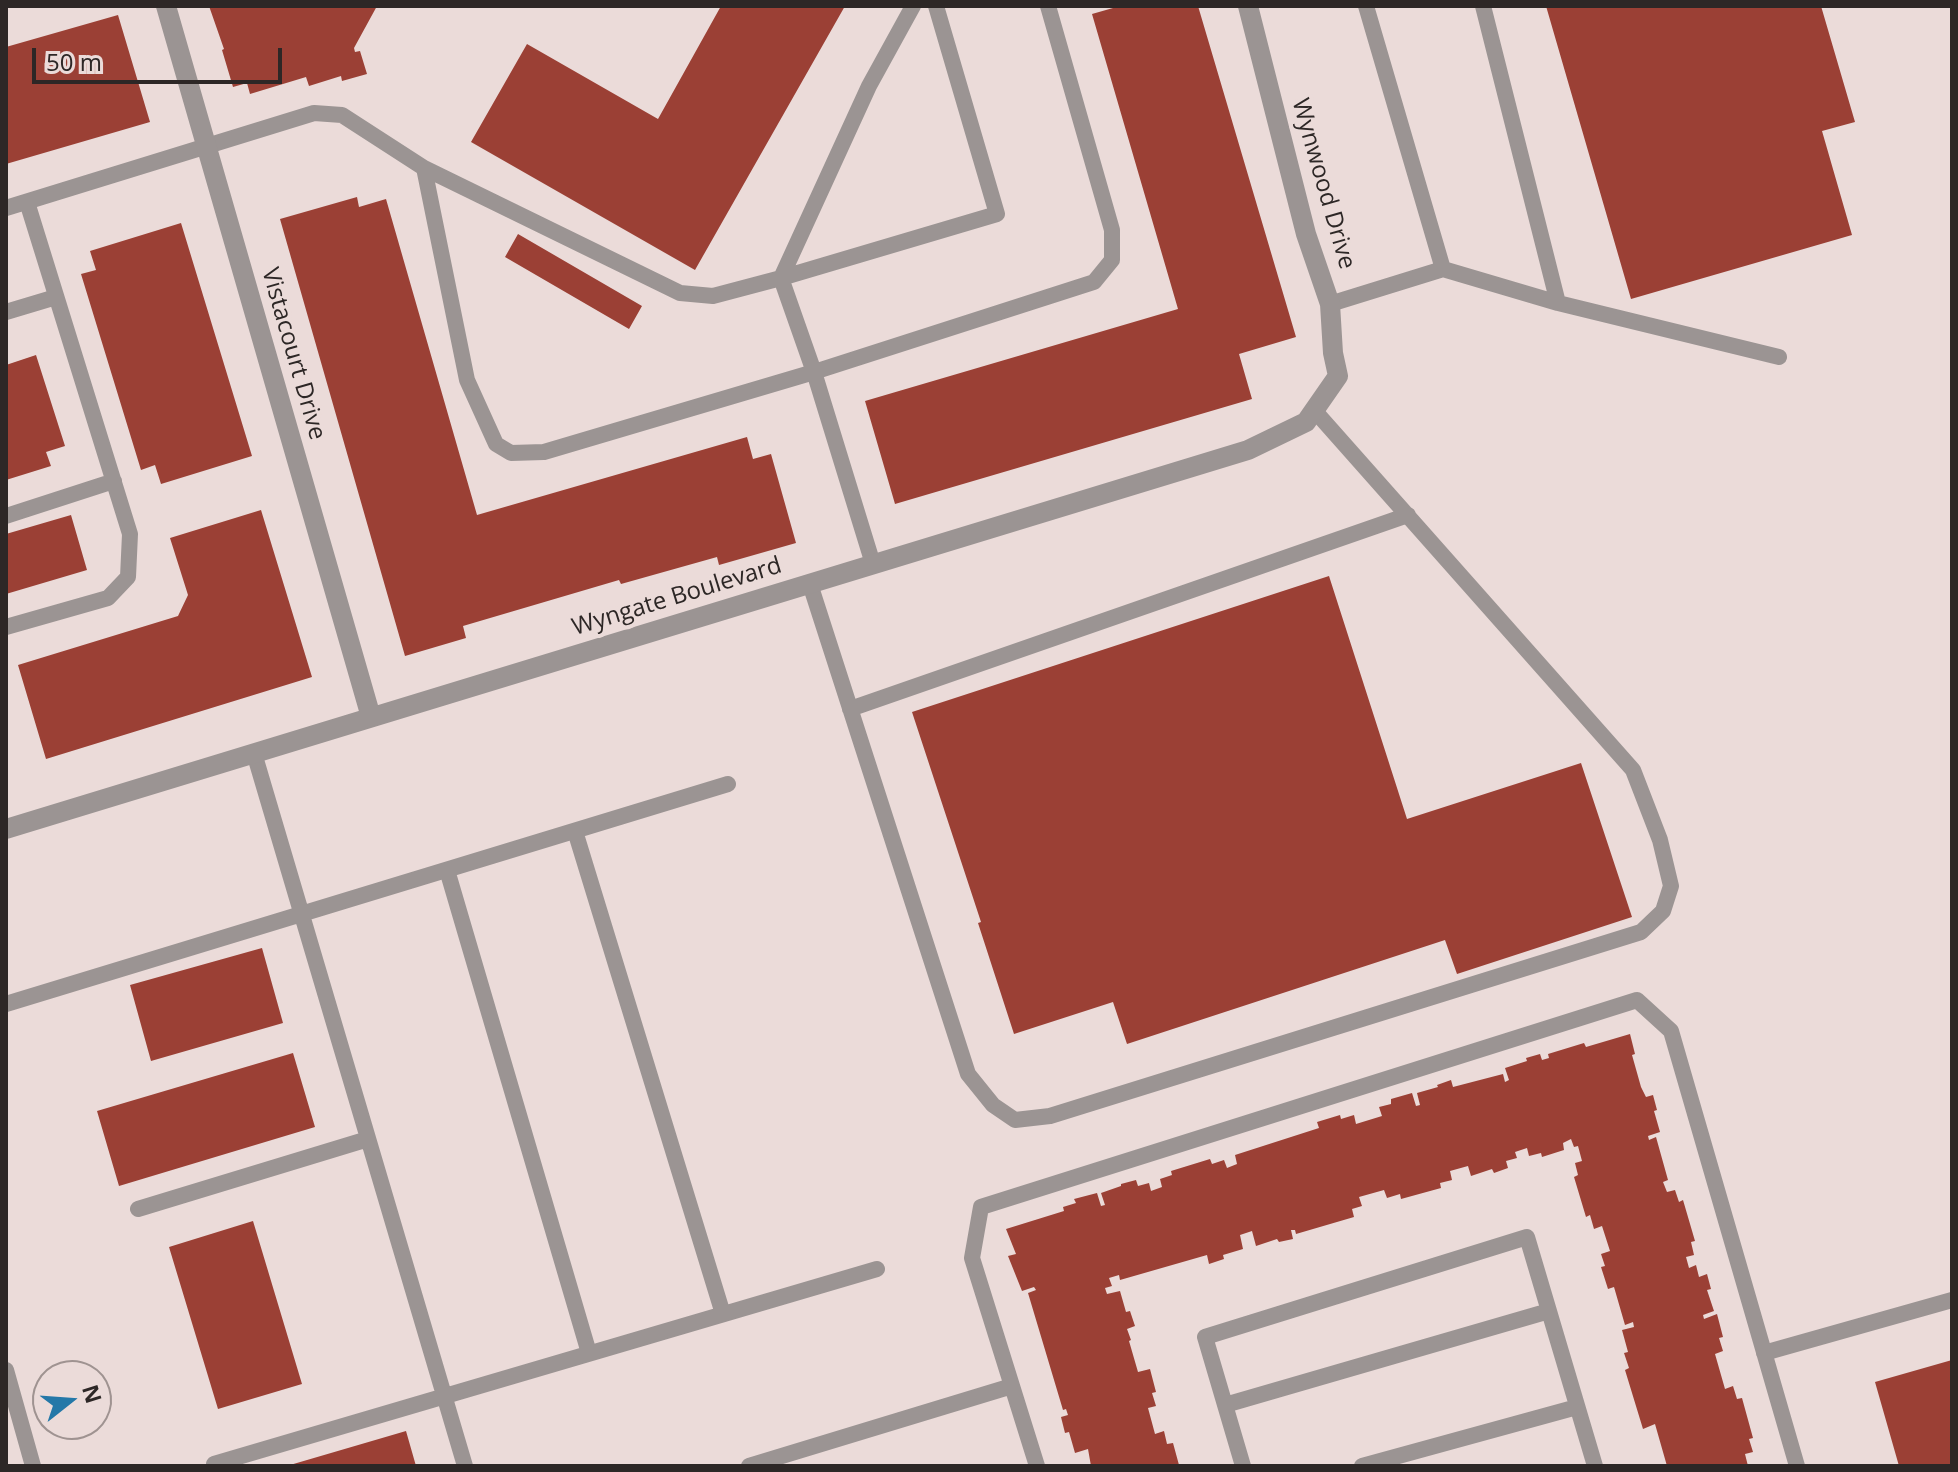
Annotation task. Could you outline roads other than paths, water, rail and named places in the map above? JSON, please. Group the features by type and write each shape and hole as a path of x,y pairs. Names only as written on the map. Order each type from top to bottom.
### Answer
{"street":[{"name":"Vistacourt Drive","path":"166,6 371,717"},
{"name":"Wynwood Drive","path":"1248,6 1306,234 1330,304 1333,353 1338,376"},
{"name":"Wyngate Boulevard","path":"6,829 1248,450 1306,422 1338,376"}],"lane":[{"path":"873,564 814,372 781,278 869,86 913,6"},
{"path":"6,208 314,113 342,115 424,168 680,293 713,296 997,214 936,6"},
{"path":"424,168 467,380 496,444 511,453 544,452 814,372 1094,282 1112,260 1112,230 1048,6"},
{"path":"1366,6 1443,269"},
{"path":"1483,6 1558,303"},
{"path":"6,627 108,598 128,577 130,534 27,202"},
{"path":"1330,304 1443,269 1558,303 1779,357"},
{"path":"6,312 56,297"},
{"path":"810,584 968,1074 993,1105 1015,1120 1050,1116 1641,932 1663,911 1671,886 1660,840 1633,770 1314,410"},
{"path":"6,516 114,481"},
{"path":"850,709 1408,515"},
{"path":"254,753 465,1466"},
{"path":"6,1004 728,784"},
{"path":"575,831 723,1314"},
{"path":"447,870 589,1353"},
{"path":"1037,1466 972,1258 981,1207 1637,1000 1671,1031 1797,1466"},
{"path":"138,1209 368,1139"},
{"path":"1243,1466 1205,1337 1527,1237 1595,1466"},
{"path":"214,1464 877,1269"},
{"path":"1764,1353 1952,1300"},
{"path":"1225,1405 1549,1311"},
{"path":"6,1370 33,1466"},
{"path":"749,1466 1012,1386"},
{"path":"1362,1466 1577,1407"}]}
